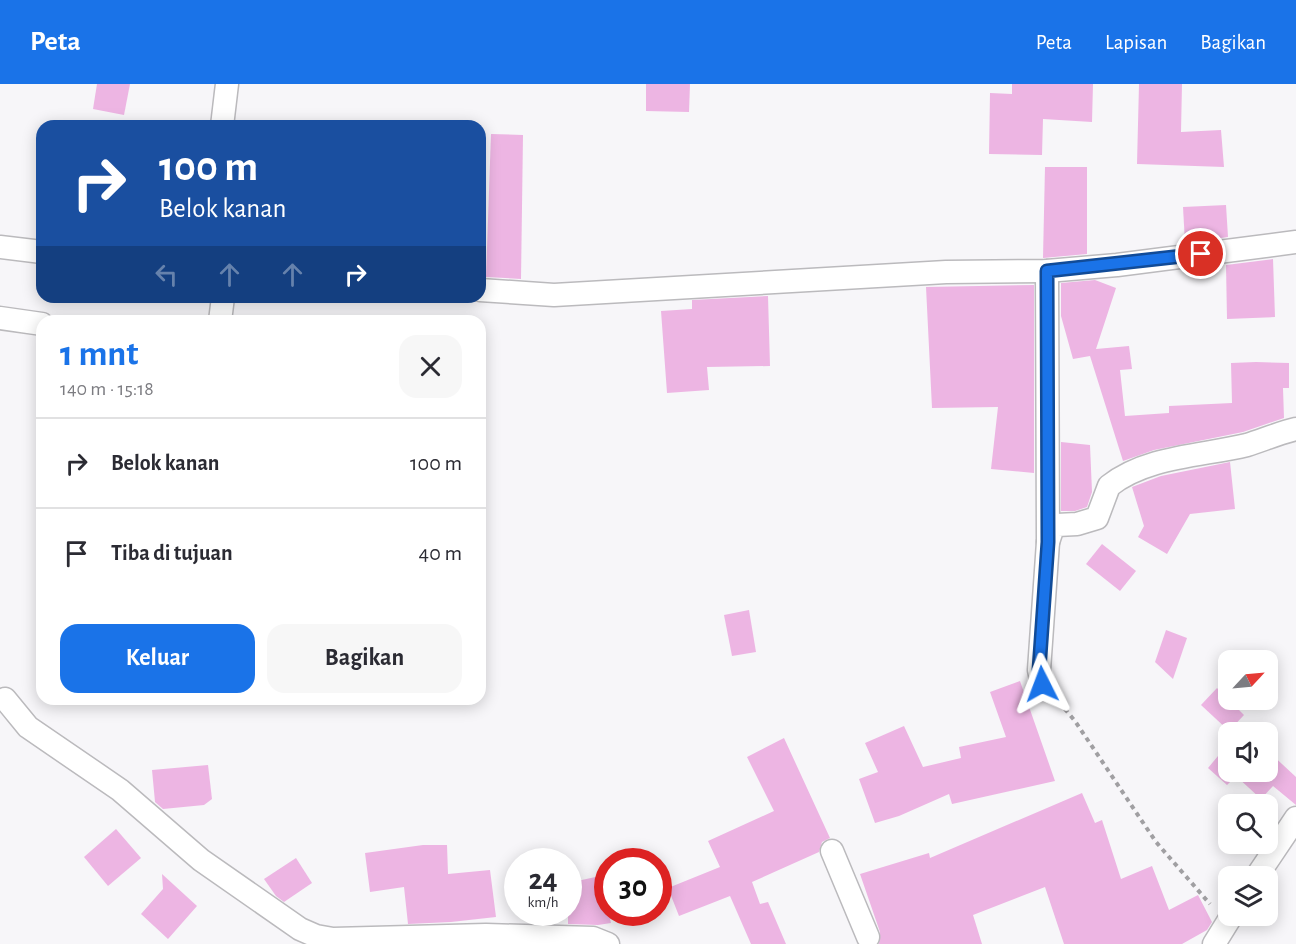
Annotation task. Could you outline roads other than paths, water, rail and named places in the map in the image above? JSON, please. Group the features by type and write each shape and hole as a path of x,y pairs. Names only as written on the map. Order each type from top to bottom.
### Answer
{"street":[{"path":"223,120 227,84"},
{"path":"486,290 554,295 946,272 1047,271 1117,265 1296,242"},
{"path":"0,247 36,251"},
{"path":"1042,684 1039,670 1048,542 1047,271"},
{"path":"0,318 36,323"},
{"path":"1048,542 1052,530 1057,525 1077,524 1097,518 1109,486 1134,472 1164,461 1247,445 1296,429"},
{"path":"4,699 28,727 120,790 209,866 300,929 316,936 333,939 486,934 593,938 608,944"},
{"path":"1264,866 1296,818"},
{"path":"832,851 864,942"},
{"path":"1214,944 1225,926"}]}
